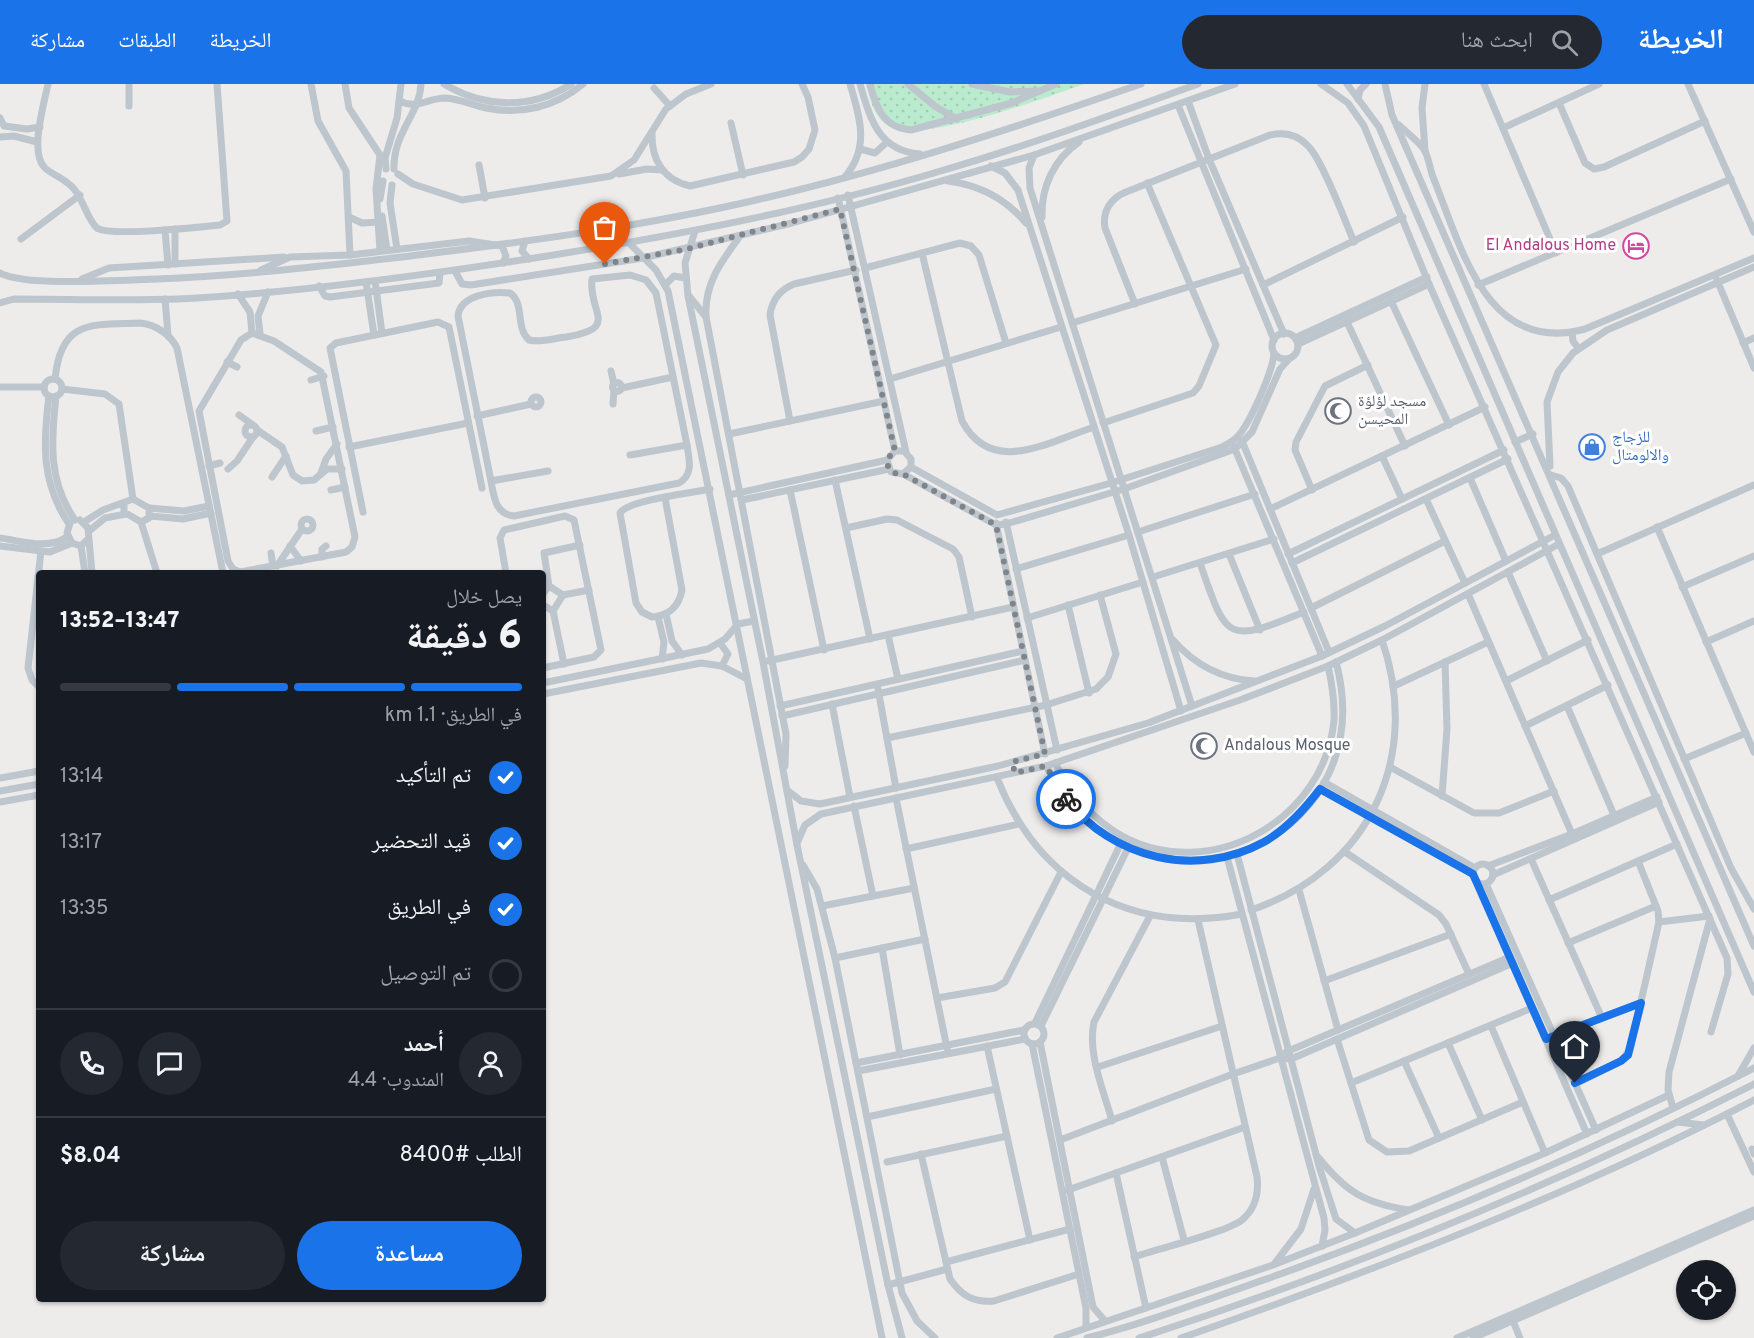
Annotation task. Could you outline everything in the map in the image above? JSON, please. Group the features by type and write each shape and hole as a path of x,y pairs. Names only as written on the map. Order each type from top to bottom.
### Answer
{"street":[{"path":"48,84 40,127 38,154 43,166 69,183 80,195 92,222 100,230 165,230 220,225 228,218 217,84"},
{"path":"129,84 129,106"},
{"path":"310,84 318,122 346,171 350,255"},
{"path":"345,84 349,108 380,155 376,189 384,248"},
{"path":"396,245 390,198 394,184 393,171 386,152 400,100 401,84"},
{"path":"393,171 402,129 417,105 422,84"},
{"path":"611,176 634,160 670,106 686,94 711,84"},
{"path":"652,130 653,151 662,170 674,180 690,186 794,162 809,149 813,140 814,120 802,84"},
{"path":"844,178 860,150 862,123 850,84"},
{"path":"860,84 871,121 887,142 904,151 926,154"},
{"path":"870,84 878,110 889,123 897,127 921,129 1012,103 1056,84"},
{"path":"908,84 928,101 957,119"},
{"path":"972,84 1010,92 1037,91"},
{"path":"1,275 15,279 168,279 257,272 500,245 691,214 844,178 926,154 1141,84"},
{"path":"1,301 165,299 268,292 440,273 630,244 838,198 943,171 1198,84"},
{"path":"455,271 462,284 471,285 687,249 1034,155 1235,84"},
{"path":"1321,84 1341,97 1359,118 1403,217 1428,281 1710,918 1729,969 1710,1032"},
{"path":"1347,84 1379,128 1754,992"},
{"path":"1358,99 1360,90 1366,84"},
{"path":"1385,84 1395,122 1551,475 1720,873 1754,946"},
{"path":"1425,84 1422,108 1425,151 1478,285 1491,304 1517,322 1538,331 1572,333 1754,267"},
{"path":"1484,84 1556,253"},
{"path":"1503,128 1599,84"},
{"path":"1688,84 1754,232"},
{"path":"444,98 442,91 445,85 474,98 518,104 547,97 576,85"},
{"path":"400,100 417,105 444,98 488,109 521,110 550,104 576,85"},
{"path":"654,88 670,106"},
{"path":"1010,92 1012,103"},
{"path":"1188,101 1209,159 1284,334 1296,341"},
{"path":"1558,103 1585,163 1594,169 1604,167 1705,121"},
{"path":"887,460 889,469 894,473 903,474 996,525 1124,489 1233,445 1271,367 1274,340 1178,105"},
{"path":"0,118 4,126 27,129 40,127"},
{"path":"1395,122 1425,151"},
{"path":"731,123 743,175"},
{"path":"1135,304 1105,228 1105,215 1112,200 1147,183 1277,134 1290,135 1302,140 1312,150 1354,242"},
{"path":"0,137 14,136 38,142"},
{"path":"1042,226 1042,203 1047,181 1058,162 1084,139"},
{"path":"860,150 875,153 887,142"},
{"path":"1034,155 1029,168 1029,183 1192,706"},
{"path":"634,160 642,170"},
{"path":"479,165 484,198"},
{"path":"991,166 1005,173 1016,186 1129,535 1181,711"},
{"path":"384,248 382,174 393,171 413,184 452,198 484,198 642,170 662,170"},
{"path":"1478,285 1731,179"},
{"path":"946,180 988,192 1011,207 1029,226"},
{"path":"382,181 394,184 413,184"},
{"path":"1016,186 1029,183"},
{"path":"1103,423 1193,393 1199,386 1215,349 1215,340 1147,183"},
{"path":"21,239 80,195"},
{"path":"848,195 906,452 911,459 910,467 903,474"},
{"path":"838,198 895,451"},
{"path":"349,217 362,223 379,222"},
{"path":"1251,283 1262,282 1354,242 1403,217"},
{"path":"172,264 175,229"},
{"path":"165,230 172,264"},
{"path":"695,231 687,249 685,278 688,296 763,662 797,845 888,1285 902,1338"},
{"path":"741,236 713,276 707,296 706,317 782,716 786,749 783,771"},
{"path":"80,280 97,270 109,268 350,255 396,245 469,240 500,245 506,253 503,263"},
{"path":"525,241 522,251 529,259"},
{"path":"865,268 960,243 976,250 1006,343"},
{"path":"630,244 666,284 687,375 882,1338"},
{"path":"922,253 962,421 976,441 999,452 1024,451 1094,427"},
{"path":"257,272 290,257"},
{"path":"1551,475 1546,430 1547,402 1558,372 1578,348 1607,330 1717,279 1754,258"},
{"path":"1072,323 1246,269"},
{"path":"790,421 770,315 774,299 794,284 856,270"},
{"path":"319,286 325,296 330,297 439,283 440,273"},
{"path":"666,284 674,276 685,278"},
{"path":"641,277 656,293 690,470 679,483 514,516 505,514 498,508 477,416 458,316 462,304 468,298 510,293 516,300 525,337 538,341 585,334 593,329 598,316 591,281 594,278 641,277"},
{"path":"1717,279 1754,368"},
{"path":"375,281 382,333"},
{"path":"1296,341 1391,302 1428,281"},
{"path":"1296,341 1428,281"},
{"path":"366,282 374,335"},
{"path":"256,334 258,316 268,292"},
{"path":"238,294 250,312 256,334"},
{"path":"688,296 706,317"},
{"path":"165,299 168,335 177,348 222,570"},
{"path":"1391,302 1449,425"},
{"path":"363,513 330,348 336,343 382,333 438,322 447,324 482,488"},
{"path":"1347,322 1405,446"},
{"path":"55,379 59,357 69,338 83,326 141,323 168,335"},
{"path":"890,379 1061,327"},
{"path":"1572,333 1573,341 1578,348"},
{"path":"237,570 229,564 199,410 242,338 256,334 315,365 324,376 355,541 346,552 252,570"},
{"path":"1274,340 1284,334"},
{"path":"1743,343 1754,338"},
{"path":"910,467 994,514 1004,515 1243,443 1252,432 1280,369 1297,352 1296,341"},
{"path":"1274,353 1282,359 1289,359"},
{"path":"227,362 237,368"},
{"path":"1312,490 1295,450 1296,442 1325,386 1368,365"},
{"path":"611,372 614,387 613,404"},
{"path":"614,387 620,391 622,388 687,375"},
{"path":"311,380 324,376"},
{"path":"44,387 49,380 55,379 60,381 62,389"},
{"path":"0,387 44,387 53,396"},
{"path":"0,546 55,551 69,540 72,522 53,496 46,471 44,441 53,396 62,389 105,394 119,404 133,499 149,512 210,509"},
{"path":"729,434 884,401"},
{"path":"477,416 531,404"},
{"path":"1270,510 1485,407"},
{"path":"239,415 254,431 280,446 293,475 302,481 311,482 327,469 342,469"},
{"path":"349,447 468,423"},
{"path":"316,431 333,427"},
{"path":"228,469 237,461 254,431"},
{"path":"1515,442 1533,434"},
{"path":"1239,435 1292,563 1307,610"},
{"path":"321,473 326,459 337,444"},
{"path":"630,455 687,445"},
{"path":"1233,445 1325,654"},
{"path":"1288,554 1504,450"},
{"path":"895,451 906,452"},
{"path":"741,496 887,460 895,451"},
{"path":"272,477 286,456"},
{"path":"1382,456 1402,499"},
{"path":"1292,563 1508,459"},
{"path":"209,466 220,463"},
{"path":"729,495 741,496 790,490 889,469"},
{"path":"491,481 548,471"},
{"path":"1551,475 1566,483 1731,868 1754,909"},
{"path":"1470,478 1506,561"},
{"path":"836,480 870,639"},
{"path":"1597,554 1754,484"},
{"path":"331,490 345,487"},
{"path":"665,498 681,590 678,601 666,614 658,616 642,612 636,603 619,518 622,510 628,505 710,489"},
{"path":"790,490 824,650"},
{"path":"1138,532 1255,494"},
{"path":"72,522 84,522 103,510 133,499"},
{"path":"1426,499 1465,583"},
{"path":"124,504 126,514"},
{"path":"141,522 149,512"},
{"path":"275,566 302,529 301,522 304,519 296,513"},
{"path":"84,570 81,546 88,535 105,518 126,514 141,522 156,570"},
{"path":"994,514 1045,754"},
{"path":"1004,515 1057,750"},
{"path":"505,570 500,538 507,528 568,516 575,523 601,650 594,657 546,667"},
{"path":"846,528 887,519 897,520 953,549 959,556 972,617"},
{"path":"84,522 88,535 92,570"},
{"path":"1657,527 1754,752"},
{"path":"1016,569 1129,535"},
{"path":"786,788 801,801 816,804 998,766 1129,730 1325,654 1385,626 1555,535"},
{"path":"1578,539 1589,535"},
{"path":"0,538 45,544 69,540 81,546"},
{"path":"1153,577 1274,539"},
{"path":"1200,563 1223,622 1240,632 1260,630 1307,610 1446,541"},
{"path":"797,845 805,825 821,814 1046,766 1164,728 1328,666 1390,636 1560,544"},
{"path":"546,590 549,586 544,553 580,545"},
{"path":"290,546 300,561"},
{"path":"322,557 322,549 326,546"},
{"path":"39,570 41,551"},
{"path":"270,553 275,566"},
{"path":"1230,554 1260,630"},
{"path":"1683,586 1754,556"},
{"path":"259,561 264,568"},
{"path":"1508,572 1547,661"},
{"path":"1027,618 1143,582"},
{"path":"549,586 563,595 589,590"},
{"path":"1468,594 1572,834"},
{"path":"563,595 553,611 567,678"},
{"path":"887,738 1035,708 1089,693 1108,677 1116,654 1100,595"},
{"path":"36,596 28,668 36,684"},
{"path":"1068,605 1089,693"},
{"path":"546,607 553,611"},
{"path":"763,662 1013,607"},
{"path":"666,614 672,641 682,655"},
{"path":"658,616 664,642 662,659"},
{"path":"546,682 682,655 720,643 738,624 754,621"},
{"path":"1706,642 1754,621"},
{"path":"1385,626 1390,636"},
{"path":"888,635 898,679"},
{"path":"1172,638 1191,657 1214,671 1230,677 1257,681"},
{"path":"1251,910 1277,902 1299,890 1345,852 1372,814 1390,767 1395,740 1394,686 1382,640"},
{"path":"1506,681 1588,640"},
{"path":"1394,686 1488,642"},
{"path":"720,643 728,654 722,666"},
{"path":"780,706 1023,651"},
{"path":"782,716 1024,660"},
{"path":"1046,766 1067,801 1083,819 1120,845 1169,860 1190,861 1237,854 1264,842 1286,827 1304,809 1322,785 1335,757 1342,723 1342,689 1336,662"},
{"path":"1442,796 1447,729 1445,662"},
{"path":"546,693 694,664 722,666 747,679"},
{"path":"1055,763 1081,803 1101,822 1124,836 1149,846 1176,851 1221,849 1247,841 1285,816 1304,796 1319,773 1329,747 1334,720 1334,693 1328,666"},
{"path":"877,684 896,788"},
{"path":"1525,726 1608,685"},
{"path":"1177,696 1188,692"},
{"path":"832,704 850,797"},
{"path":"1567,706 1614,815"},
{"path":"1684,759 1746,732"},
{"path":"1012,762 1015,773"},
{"path":"998,766 1000,777 1019,824 1038,850 1061,872 1100,897 1150,916 1198,920 1242,914"},
{"path":"1390,767 1474,813 1486,815 1499,813 1554,792"},
{"path":"0,778 36,772"},
{"path":"0,791 36,784"},
{"path":"1322,785 1474,871 1587,1134"},
{"path":"0,802 36,796"},
{"path":"896,798 947,1049"},
{"path":"1474,871 1483,865 1488,866 1658,799"},
{"path":"1486,884 1493,875 1658,799"},
{"path":"816,804 815,811 821,814"},
{"path":"854,806 873,896"},
{"path":"906,849 1019,824"},
{"path":"1549,900 1677,844"},
{"path":"1100,897 1120,845"},
{"path":"1038,1025 1100,897 1128,848"},
{"path":"1345,852 1439,915 1451,933 1469,974"},
{"path":"1237,854 1315,1154 1334,1215 1342,1225 1355,1233"},
{"path":"1227,856 1325,1224 1322,1246"},
{"path":"1531,859 1602,1018"},
{"path":"1575,1083 1621,1061 1628,1055 1659,922 1656,906 1638,861"},
{"path":"801,863 815,883 835,958 900,1282 912,1314 935,1338"},
{"path":"1488,866 1493,875"},
{"path":"1720,873 1731,868"},
{"path":"937,998 995,988 1005,982 1061,872"},
{"path":"1477,882 1486,884"},
{"path":"1486,884 1596,1130"},
{"path":"822,906 914,888"},
{"path":"1299,890 1338,1030"},
{"path":"1568,943 1656,906"},
{"path":"1112,1121 1092,1042 1094,1022 1150,916"},
{"path":"1659,922 1710,918"},
{"path":"1673,1108 1669,1095 1669,1072 1710,918"},
{"path":"1134,1257 1235,1225 1254,1205 1258,1184 1198,920"},
{"path":"1324,981 1451,933"},
{"path":"835,958 925,939"},
{"path":"882,948 900,1055"},
{"path":"1290,1055 1338,1030 1511,960"},
{"path":"1060,1140 1233,1074 1337,1039 1457,983 1469,974 1511,960"},
{"path":"1546,1039 1641,1003"},
{"path":"1351,1083 1532,1008"},
{"path":"1025,1034 1027,1026 1038,1025"},
{"path":"1036,1043 1045,1035 1038,1025"},
{"path":"1098,1066 1222,1026"},
{"path":"1491,1026 1545,1153"},
{"path":"857,1067 1025,1034"},
{"path":"1025,1034 1036,1043 1060,1140 1070,1229 1087,1313 1086,1327"},
{"path":"857,1067 900,1055 987,1046 1025,1034"},
{"path":"823,1040 838,1037"},
{"path":"1337,1039 1369,1140 1377,1148 1398,1153 1523,1102"},
{"path":"1036,1043 1066,1191 1093,1307 1105,1321"},
{"path":"1448,1043 1482,1120"},
{"path":"987,1046 1030,1240"},
{"path":"1738,1076 1754,1048"},
{"path":"1404,1061 1439,1138"},
{"path":"1087,1338 1163,1315 1292,1270 1458,1205 1673,1108 1754,1068"},
{"path":"1139,1338 1335,1268 1521,1193 1678,1122 1754,1084"},
{"path":"867,1117 996,1089"},
{"path":"1058,1338 1273,1265 1355,1233 1545,1153 1669,1095"},
{"path":"1181,1338 1467,1232 1703,1126 1754,1100"},
{"path":"1727,1114 1754,1172"},
{"path":"1678,1122 1703,1126"},
{"path":"1066,1191 1245,1127"},
{"path":"887,1161 1007,1136"},
{"path":"921,1154 950,1279 969,1299 983,1302 1080,1274"},
{"path":"1315,1154 1338,1181 1354,1194 1380,1205 1411,1210"},
{"path":"1162,1157 1184,1240"},
{"path":"1116,1173 1146,1308"},
{"path":"1530,1174 1536,1186"},
{"path":"1515,1180 1521,1193"},
{"path":"1273,1265 1301,1229 1314,1186"},
{"path":"1453,1193 1458,1205"},
{"path":"1473,1338 1513,1322 1754,1210"},
{"path":"1459,1338 1754,1216"},
{"path":"888,1285 1070,1229"},
{"path":"1513,1322 1520,1338"}],"green space":[{"path":"866,84 1084,84 985,117 928,129 906,131 890,127 880,119"}],"way so far":[{"path":"605,264 687,249 840,209 856,270 895,451 888,458 888,467 891,472 903,474 996,525 1045,754 1012,762 1012,767 1015,773 1046,766 1066,799"}],"place":[{"name":"El Andalous Home","path":"1636,246"},
{"name":"مسجد لؤلؤة المحيسن","path":"1338,411"},
{"name":"للزجاج والالومتال","path":"1592,447"},
{"name":"Andalous Mosque","path":"1204,746"}],"route":[{"path":"1066,799 1083,819 1101,834 1122,846 1169,860 1190,861 1227,856 1264,842 1286,827 1320,789 1371,816 1473,874 1546,1039 1641,1003 1628,1055 1621,1061 1575,1083"}]}
